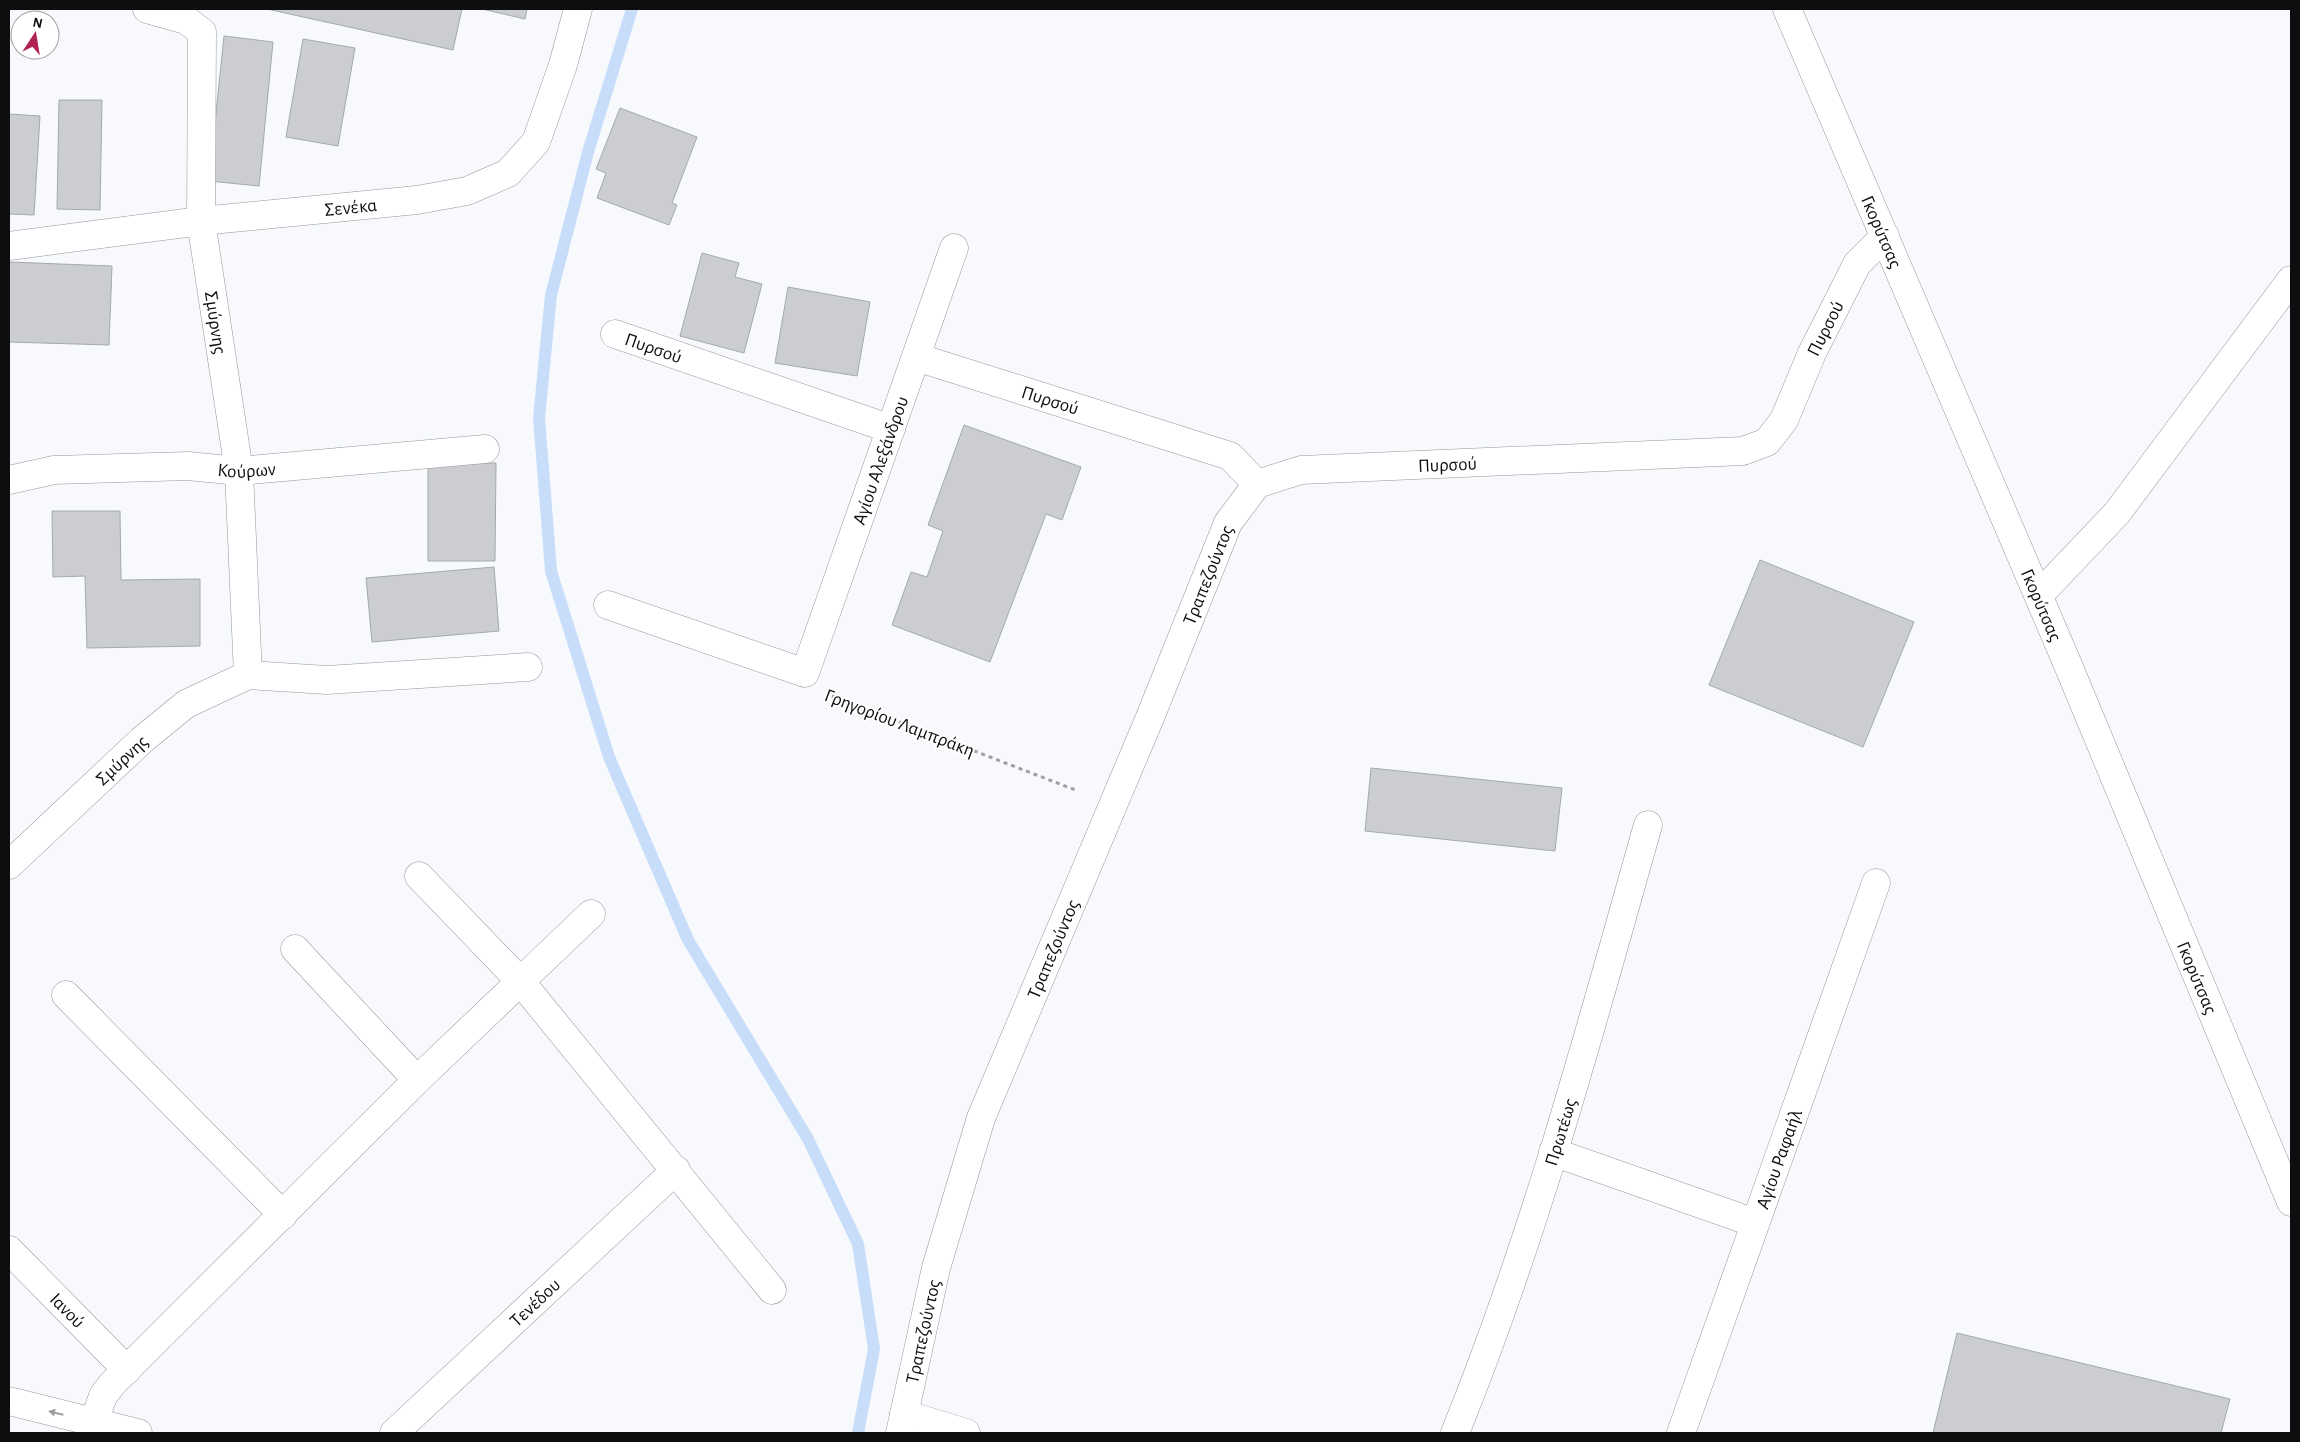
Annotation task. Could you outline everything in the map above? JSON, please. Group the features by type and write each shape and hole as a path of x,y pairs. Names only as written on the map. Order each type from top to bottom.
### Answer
{"street":[{"name":"Σμύρνης","path":"147,9 186,20 202,32 202,221 239,471 248,675"},
{"name":"Σενέκα","path":"9,246 202,221 417,200 466,191 508,173 536,142 563,65 578,9"},
{"name":"Γκορύτσας","path":"1787,9 2039,595 2291,1202"},
{"name":"Πυρσού","path":"916,358 1230,456 1257,484 1301,470 1743,451 1767,442 1784,420 1812,353 1857,264 1885,236"},
{"name":"Αγίου Αλεξάνδρου","path":"804,673 954,248"},
{"path":"2039,595 2117,512 2291,280"},
{"name":"Πυρσού","path":"615,334 890,429"},
{"name":"Κούρων","path":"9,480 54,470 188,466 239,471 485,449"},
{"name":"Τραπεζούντος","path":"902,1424 936,1268 963,1171 981,1118 1113,804 1228,523 1257,484"},
{"name":"Γρηγορίου Λαμπράκη","path":"608,606 804,673"},
{"name":"Σμύρνης","path":"9,865 142,740 186,704 248,675 327,680 528,667"},
{"name":"Πρωτέως","path":"1455,1433 1479,1376 1554,1152 1648,825"},
{"path":"419,876 521,982 772,1290"},
{"name":"Αγίου Ραφαήλ","path":"1681,1433 1876,883"},
{"path":"94,1422 103,1396 127,1370 417,1080 591,914"},
{"path":"295,949 417,1080"},
{"path":"66,995 283,1215"},
{"path":"1554,1152 1755,1223"},
{"name":"Τενέδου","path":"394,1433 676,1170"},
{"name":"Ιανού","path":"9,1250 127,1370"},
{"path":"9,1401 138,1433"},
{"path":"902,1424 966,1433"}],"path":[{"name":"Γρηγορίου Λαμπράκη","path":"804,673 815,690 1113,804"}],"building":[{"path":"267,9 462,9 453,50"},
{"path":"482,9 527,9 525,19"},
{"path":"224,36 273,42 259,186 209,181"},
{"path":"303,39 355,48 338,146 286,137"},
{"path":"59,100 102,100 100,210 57,209"},
{"path":"620,108 697,137 672,203 677,205 669,225 597,198 606,173 596,169"},
{"path":"9,114 40,116 34,215 9,214"},
{"path":"702,253 739,263 735,277 762,284 744,353 680,336"},
{"path":"9,262 112,266 109,345 9,342"},
{"path":"788,287 870,302 857,376 775,363"},
{"path":"964,425 1081,467 1062,520 1046,514 990,662 892,625 911,572 927,577 943,531 928,525"},
{"path":"428,463 496,463 495,561 428,561"},
{"path":"52,511 120,511 121,580 200,579 200,646 87,648 85,576 53,577"},
{"path":"1760,560 1914,622 1863,747 1709,685"},
{"path":"494,567 499,631 372,642 366,578"},
{"path":"1371,768 1562,788 1555,851 1365,831"},
{"path":"1957,1333 2230,1399 2221,1433 1933,1433"}],"waterway":[{"path":"632,9 588,152 551,295 539,418 551,571 609,757 688,940 808,1139 858,1244 874,1349 858,1433"}]}
